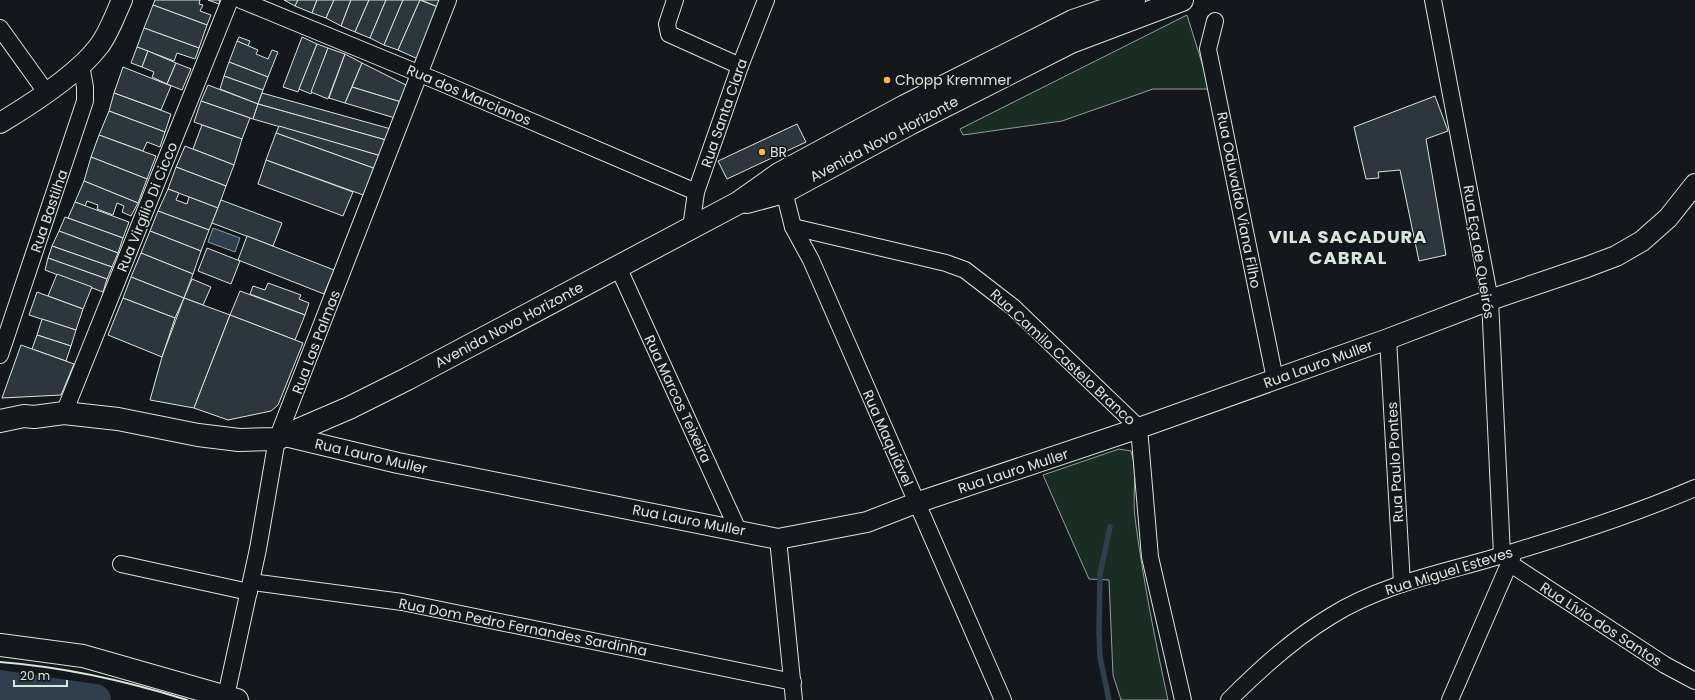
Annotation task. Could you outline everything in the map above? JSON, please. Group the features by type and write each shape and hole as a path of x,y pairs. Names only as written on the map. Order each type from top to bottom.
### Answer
{"main road":[{"name":"Avenida Novo Horizonte","path":"782,183 846,137 1100,6 1134,0"},
{"name":"Avenida Novo Horizonte","path":"281,438 349,408 407,379 738,203 911,123 1071,42 1182,0"},
{"name":"Rua Lauro Muller","path":"0,421 24,416 34,417 64,413 118,419 198,435 240,440 281,438"},
{"path":"0,645 83,656 231,698"}],"street":[{"path":"0,123 46,92 81,65 99,46 122,0"},
{"name":"Rua Virgílio Di Cicco","path":"64,413 230,0"},
{"name":"Rua dos Marcianos","path":"241,0 420,74 696,192"},
{"name":"Rua Las Palmas","path":"231,698 250,587 281,438 448,0"},
{"path":"675,0 667,24 669,34 740,66"},
{"name":"Rua Santa Clara","path":"691,228 696,192 740,66 766,0"},
{"name":"Rua Eça de Queirós","path":"1432,0 1490,300 1508,557"},
{"name":"Rua Oduvaldo Viana Filho","path":"1215,21 1208,49 1275,379"},
{"path":"0,28 46,92"},
{"name":"Rua Bastilha","path":"0,355 84,107 85,87 81,65"},
{"name":"Rua Maquiável","path":"782,183 793,227 811,260 1003,700"},
{"name":"Rua Lauro Muller","path":"281,438 398,463 778,538 867,522 916,502 1139,428 1388,339 1490,300 1616,256 1642,241 1668,218 1695,184"},
{"name":"Rua Camilo Castelo Branco","path":"793,227 946,263 965,270 1013,307 1139,428 1150,558 1183,700"},
{"name":"Rua Marcos Teixeira","path":"618,267 738,530"},
{"name":"Rua Paulo Pontes","path":"1388,339 1402,584"},
{"name":"Rua Miguel Esteves","path":"1229,700 1283,649 1332,615 1370,595 1402,584 1508,557 1666,500 1695,488"},
{"path":"778,538 794,700"},
{"path":"1450,700 1508,557"},
{"name":"Rua Lívio dos Santos","path":"1508,557 1665,665 1695,681"},
{"name":"Rua Dom Pedro Fernandes Sardinha","path":"121,564 250,587 402,602 792,682"}],"green space":[{"path":"1187,15 1210,89 1153,89 1062,121 963,135 960,129"},
{"path":"1119,449 1131,451 1133,459 1135,476 1134,510 1138,541 1158,655 1168,700 1121,700 1113,675 1109,580 1089,579 1043,475"}],"water":[{"path":"213,228 240,238 235,252 208,242"}],"building":[{"path":"155,0 200,0 199,4 203,5 200,11 211,15 207,25 153,5"},
{"path":"208,0 220,0 219,4"},
{"path":"284,0 298,0 295,6"},
{"path":"298,0 317,0 312,13 295,6"},
{"path":"317,0 334,0 326,18 312,13"},
{"path":"334,0 351,0 341,26 326,18"},
{"path":"351,0 369,0 355,32 341,26"},
{"path":"369,0 386,0 370,38 355,32"},
{"path":"386,0 403,0 384,45 370,38"},
{"path":"403,0 420,0 398,50 384,45"},
{"path":"420,0 438,7 418,59 398,50"},
{"path":"421,0 441,0 438,7"},
{"path":"153,5 207,25 199,48 144,28"},
{"path":"144,28 199,48 195,59 177,53 174,61 137,47"},
{"path":"239,37 250,41 248,46 237,41"},
{"path":"302,37 317,44 298,92 283,87"},
{"path":"237,41 258,50 256,54 268,59 272,50 278,52 268,77 229,62"},
{"path":"317,44 328,48 311,94 299,89"},
{"path":"137,47 148,51 142,67 131,63"},
{"path":"328,48 345,54 328,99 311,92"},
{"path":"148,51 176,63 167,84 152,77 154,72 142,67"},
{"path":"345,54 362,63 345,103 329,98"},
{"path":"229,62 268,77 263,90 224,76"},
{"path":"176,63 191,69 182,90 167,84"},
{"path":"362,63 408,86 401,102 352,87"},
{"path":"123,67 171,86 161,110 114,93"},
{"path":"224,76 263,90 258,104 220,89"},
{"path":"208,85 258,104 253,119 201,101"},
{"path":"352,87 401,102 395,118 345,103"},
{"path":"114,93 171,114 165,132 109,111"},
{"path":"262,93 391,129 386,140 258,104"},
{"path":"1435,96 1448,131 1426,139 1446,255 1419,261 1400,170 1378,172 1379,178 1366,179 1354,127"},
{"path":"201,101 250,118 242,139 194,122"},
{"path":"258,104 386,140 381,156 253,119"},
{"path":"109,111 165,132 160,147 147,142 143,151 99,135"},
{"name":"BR","path":"797,124 806,142 727,179 718,161"},
{"path":"202,125 242,139 234,165 193,149"},
{"path":"279,126 381,156 376,169 276,133"},
{"path":"276,133 376,169 366,196 266,160"},
{"path":"99,135 156,156 147,179 91,157"},
{"path":"185,146 234,165 226,186 176,167"},
{"path":"91,157 147,179 138,203 84,181"},
{"path":"266,160 353,192 343,216 258,184"},
{"path":"176,167 226,186 218,208 168,189"},
{"path":"84,181 138,203 131,216 122,212 124,206 117,203 113,215 97,209 98,205 87,201 85,206 75,202"},
{"path":"168,189 179,193 176,200 187,204 189,197 218,208 209,230 158,211"},
{"path":"221,200 282,223 273,246 212,223"},
{"path":"75,202 129,222 123,238 68,218"},
{"path":"158,211 209,230 201,251 150,231"},
{"path":"65,217 123,238 118,253 59,231"},
{"path":"59,231 118,253 112,267 52,246"},
{"path":"150,231 201,251 193,274 141,253"},
{"path":"247,236 334,270 324,294 238,260"},
{"path":"52,246 112,267 107,279 48,258"},
{"path":"207,248 240,261 231,284 198,271"},
{"path":"141,253 193,274 184,298 131,277"},
{"path":"48,258 107,279 103,292 45,270"},
{"path":"57,274 92,287 83,309 48,296"},
{"path":"131,277 184,298 175,318 123,298"},
{"path":"192,279 211,287 203,305 184,298"},
{"path":"268,283 301,295 299,299 309,303 305,315 250,294 253,286 265,290"},
{"path":"240,291 305,315 295,340 230,315"},
{"path":"37,292 83,309 76,330 29,315"},
{"path":"123,298 175,318 162,357 108,335"},
{"path":"184,298 230,315 194,408 150,400 162,357"},
{"path":"230,315 303,343 278,405 271,411 228,420 194,408"},
{"path":"42,319 76,330 71,346 37,335"},
{"path":"37,335 71,346 66,361 32,349"},
{"path":"21,345 74,364 61,395 2,398"}],"waterway":[{"path":"1109,700 1100,657 1099,632 1100,574 1110,527"},
{"path":"0,686 95,700"}],"wall":[{"path":"0,662 71,671 118,681 187,700"}],"place":[{"name":"Chopp Kremmer","path":"887,80"},
{"name":"BR","path":"762,152"}],"district":[{"name":"VILA SACADURA CABRAL","path":"1348,246"}]}
